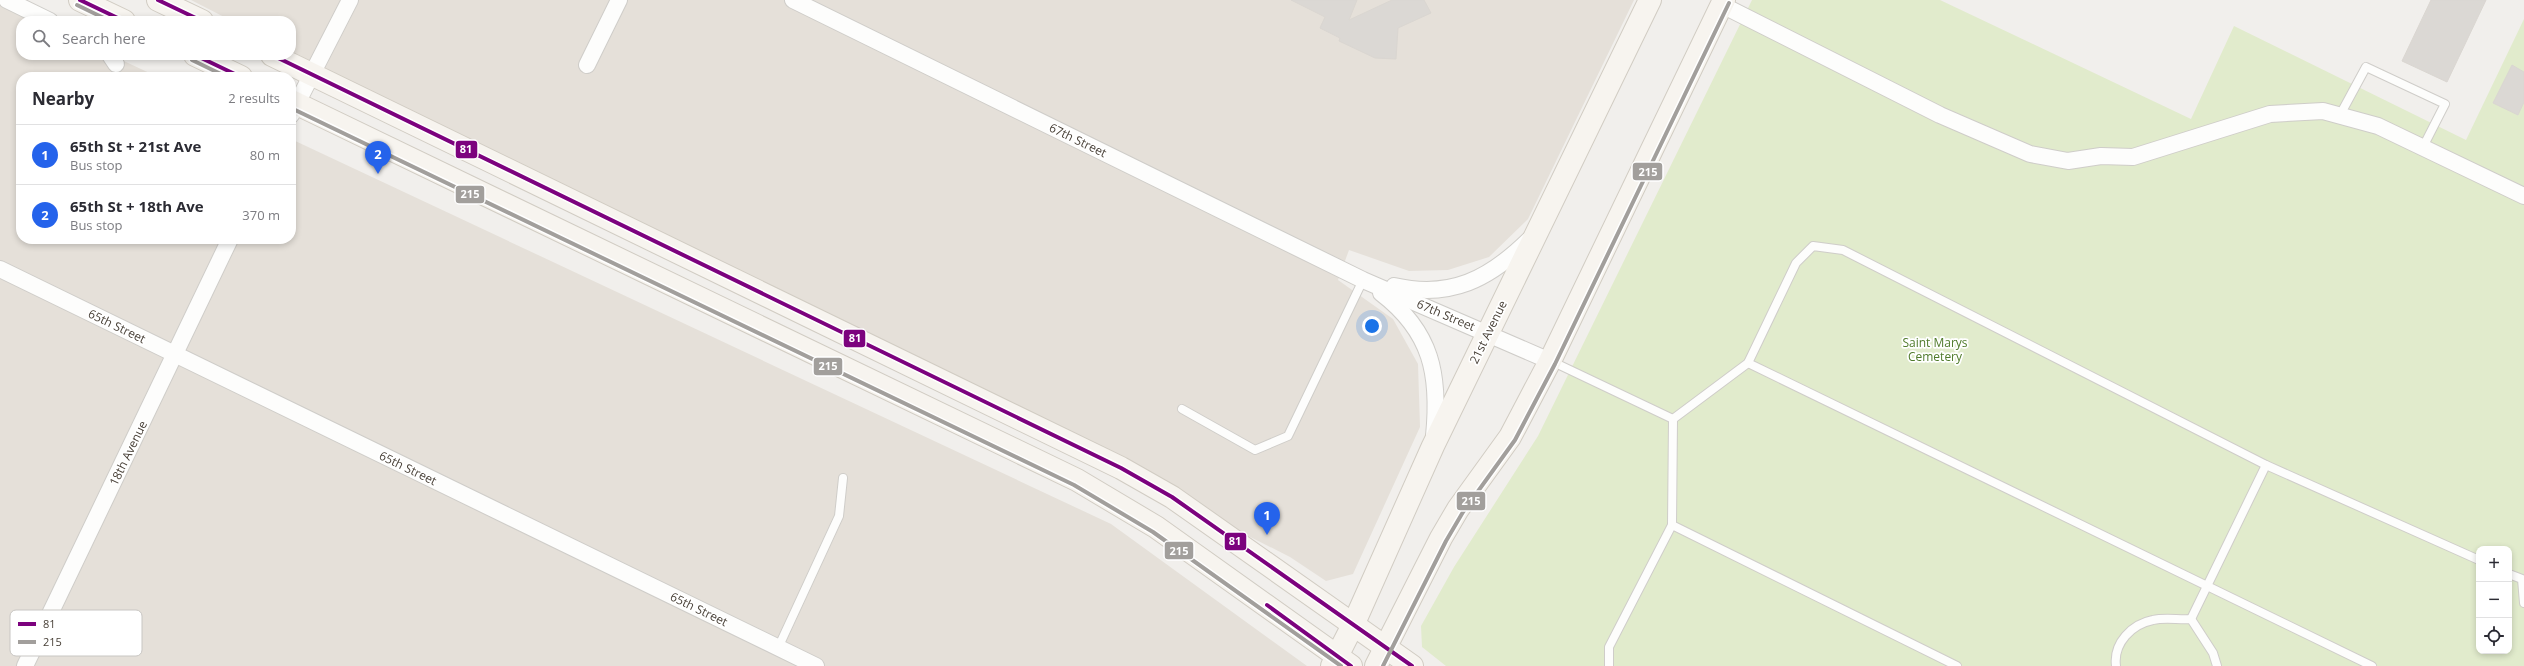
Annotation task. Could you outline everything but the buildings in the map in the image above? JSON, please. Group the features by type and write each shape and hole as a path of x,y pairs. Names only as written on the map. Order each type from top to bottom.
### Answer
{"main road":[{"path":"80,0 114,16"},
{"path":"158,0 192,16"},
{"name":"21st Avenue","path":"1340,663 1354,623 1433,446 1650,0"},
{"path":"1376,666 1441,538 1510,437 1550,361 1723,3"},
{"path":"205,60 231,72"},
{"path":"283,60 1121,468 1172,497 1354,623 1412,666"},
{"path":"296,108 1077,480 1156,526 1340,663"}],"street":[{"path":"7,0 40,16"},
{"path":"296,102 313,74 350,0"},
{"path":"587,65 619,0"},
{"name":"67th Street","path":"793,0 1363,280 1550,361"},
{"path":"1723,3 1940,115 2030,154 2068,161 2100,156 2133,157 2270,114 2324,111 2378,126 2524,196"},
{"name":"67th Street","path":"1363,280 1408,290 1451,288 1472,282 1492,272 1538,232"},
{"name":"18th Avenue","path":"52,610 228,244"},
{"name":"65th Street","path":"0,269 816,666"},
{"name":"67th Street","path":"1363,280 1396,304 1413,324 1426,347 1433,368 1437,389 1433,446"},
{"name":"18th Avenue","path":"25,666 30,656"}],"lane":[{"path":"2340,115 2366,67 2445,104 2423,147"},
{"path":"1673,419 1748,363 1796,263 1813,246 1843,250 2266,465 2476,559"},
{"path":"1182,410 1255,450 1288,436 1363,280"},
{"path":"1550,361 1673,419"},
{"path":"1748,363 2372,666"},
{"path":"1609,666 1609,647 1672,525 1673,419"},
{"path":"2191,619 2266,465"},
{"path":"778,648 839,516 843,478"},
{"path":"1672,525 1956,666"},
{"path":"2512,575 2523,580 2524,603"},
{"path":"2116,666 2118,646 2128,632 2138,625 2154,619 2191,619"},
{"path":"2191,619 2213,653 2217,666"}],"shaded area":[{"path":"191,0 1634,0 1528,219 1489,257 1448,270 1409,271 1349,250 1338,280 1393,319 1418,364 1420,427 1353,574 1326,581 1290,557 296,54 296,16 222,16"},
{"path":"0,3 28,16 16,16 16,60 122,60 147,72 16,72 16,244 296,244 296,141 1111,524 1307,666 0,666"}],"green space":[{"name":"Saint Marys Cemetery","path":"1752,0 1940,0 2191,119 2234,26 2466,140 2524,19 2524,666 1446,666 1422,647 1421,626 1454,567 1538,436"}],"transit line":[{"name":"81","path":"80,0 114,16"},
{"name":"81","path":"158,0 192,16"},
{"name":"215","path":"1383,666 1446,541 1463,512 1515,440 1555,364 1729,3"},
{"name":"215","path":"77,5 100,16"},
{"name":"215","path":"192,60 217,72"},
{"name":"81","path":"205,60 231,72"},
{"name":"81","path":"282,60 1121,468 1172,497 1412,666"},
{"name":"215","path":"296,110 1074,485 1153,532 1341,666"},
{"name":"81","path":"1267,605 1351,666"}],"place":[{"name":"65th St + 18th Ave","path":"378,174"},
{"name":"65th St + 21st Ave","path":"1267,535"}]}
